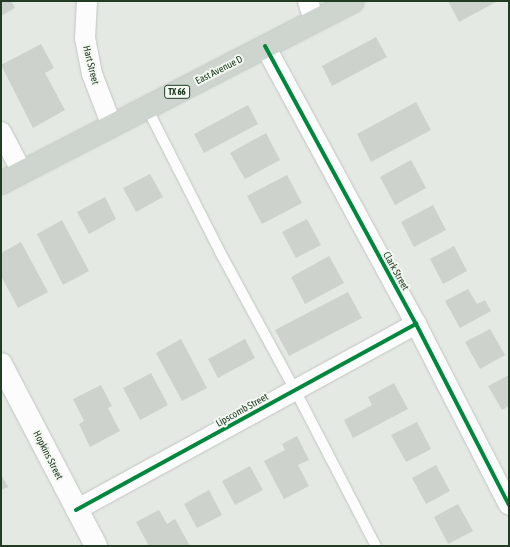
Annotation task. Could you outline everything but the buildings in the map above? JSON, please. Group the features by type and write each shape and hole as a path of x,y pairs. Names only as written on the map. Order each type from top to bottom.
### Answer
{"main road":[{"name":"East Avenue D","path":"1,183 265,46 311,11 352,1"}],"street":[{"name":"Hart Street","path":"86,1 85,38 89,60 92,74 112,126"},
{"name":"Clark Street","path":"265,46 416,324 509,505"},
{"path":"1,132 22,172"},
{"name":"Lipscomb Street","path":"76,510 416,324"},
{"name":"Hopkins Street","path":"1,364 96,546"}],"lane":[{"path":"147,108 220,252 295,390 376,546"}],"cycle path":[{"path":"265,46 416,324 509,505"},
{"path":"76,510 416,324"}]}
